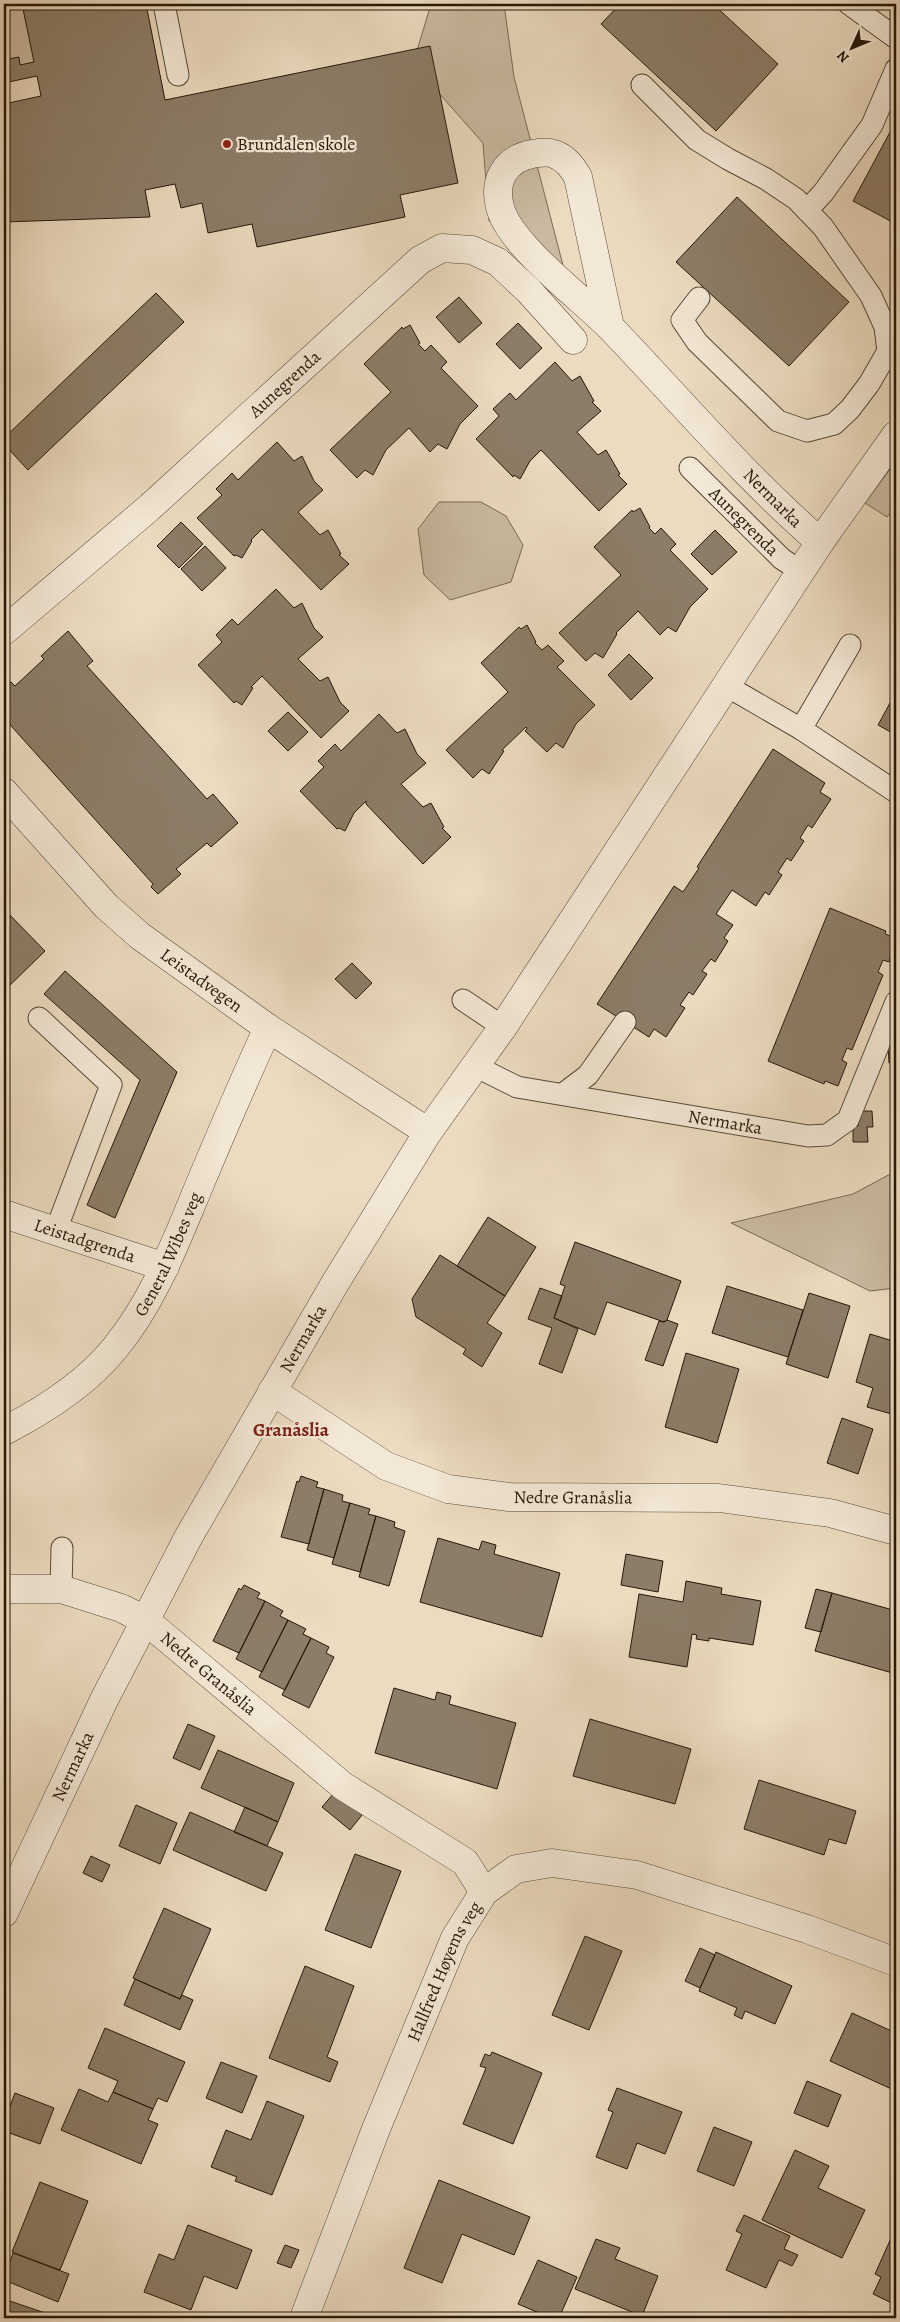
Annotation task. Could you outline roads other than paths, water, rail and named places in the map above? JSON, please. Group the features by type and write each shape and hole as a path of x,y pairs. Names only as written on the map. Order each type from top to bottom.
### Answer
{"street":[{"name":"Nermarka","path":"4,1913 144,1620 189,1536 378,1211 428,1132 503,1027 820,542 777,503 667,390 610,327 551,273 509,228 500,208 498,186 500,176 517,158 544,152 554,154 572,167 578,177 610,327"},
{"name":"Aunegrenda","path":"4,631 150,507 420,260 442,248 472,250 498,262 529,291 573,340"},
{"path":"820,542 896,435"},
{"name":"Leistadvegen","path":"4,792 106,906 140,936 268,1028 428,1132"},
{"name":"General Wibes veg","path":"4,1431 38,1414 95,1369 114,1349 138,1318 165,1267 268,1028"},
{"name":"Leistadgrenda","path":"4,1214 165,1267"},
{"name":"Nedre Granåslia","path":"272,1391 386,1466 448,1489 509,1497 719,1498 830,1514 896,1531"},
{"path":"4,1589 60,1589 121,1608 144,1620"},
{"name":"Nedre Granåslia","path":"144,1620 343,1786 465,1862 484,1892"},
{"name":"Hallfred Høyems veg","path":"304,2318 410,2044 455,1938 484,1892 516,1869 552,1863 637,1875 807,1928 896,1962"}],"lane":[{"path":"164,4 178,75"},
{"path":"849,4 896,38"},
{"path":"807,210 823,193 872,125 896,68"},
{"path":"642,85 697,140 796,198 823,227 871,296 885,327 892,353 850,409 834,424 807,431 778,421 697,342 682,320 699,298"},
{"name":"Aunegrenda","path":"690,468 782,558 802,572"},
{"path":"801,729 850,645"},
{"path":"725,685 801,729 896,792"},
{"path":"463,1000 503,1027"},
{"name":"Nermarka","path":"475,1066 517,1086 808,1136 827,1135 848,1120 896,1002"},
{"path":"38,1018 111,1085 56,1230"},
{"path":"564,1094 588,1075 625,1022"},
{"path":"60,1589 62,1548"}],"place":[{"name":"Brundalen skole","path":"227,144"}],"district":[{"name":"Granåslia","path":"291,1430"}]}
